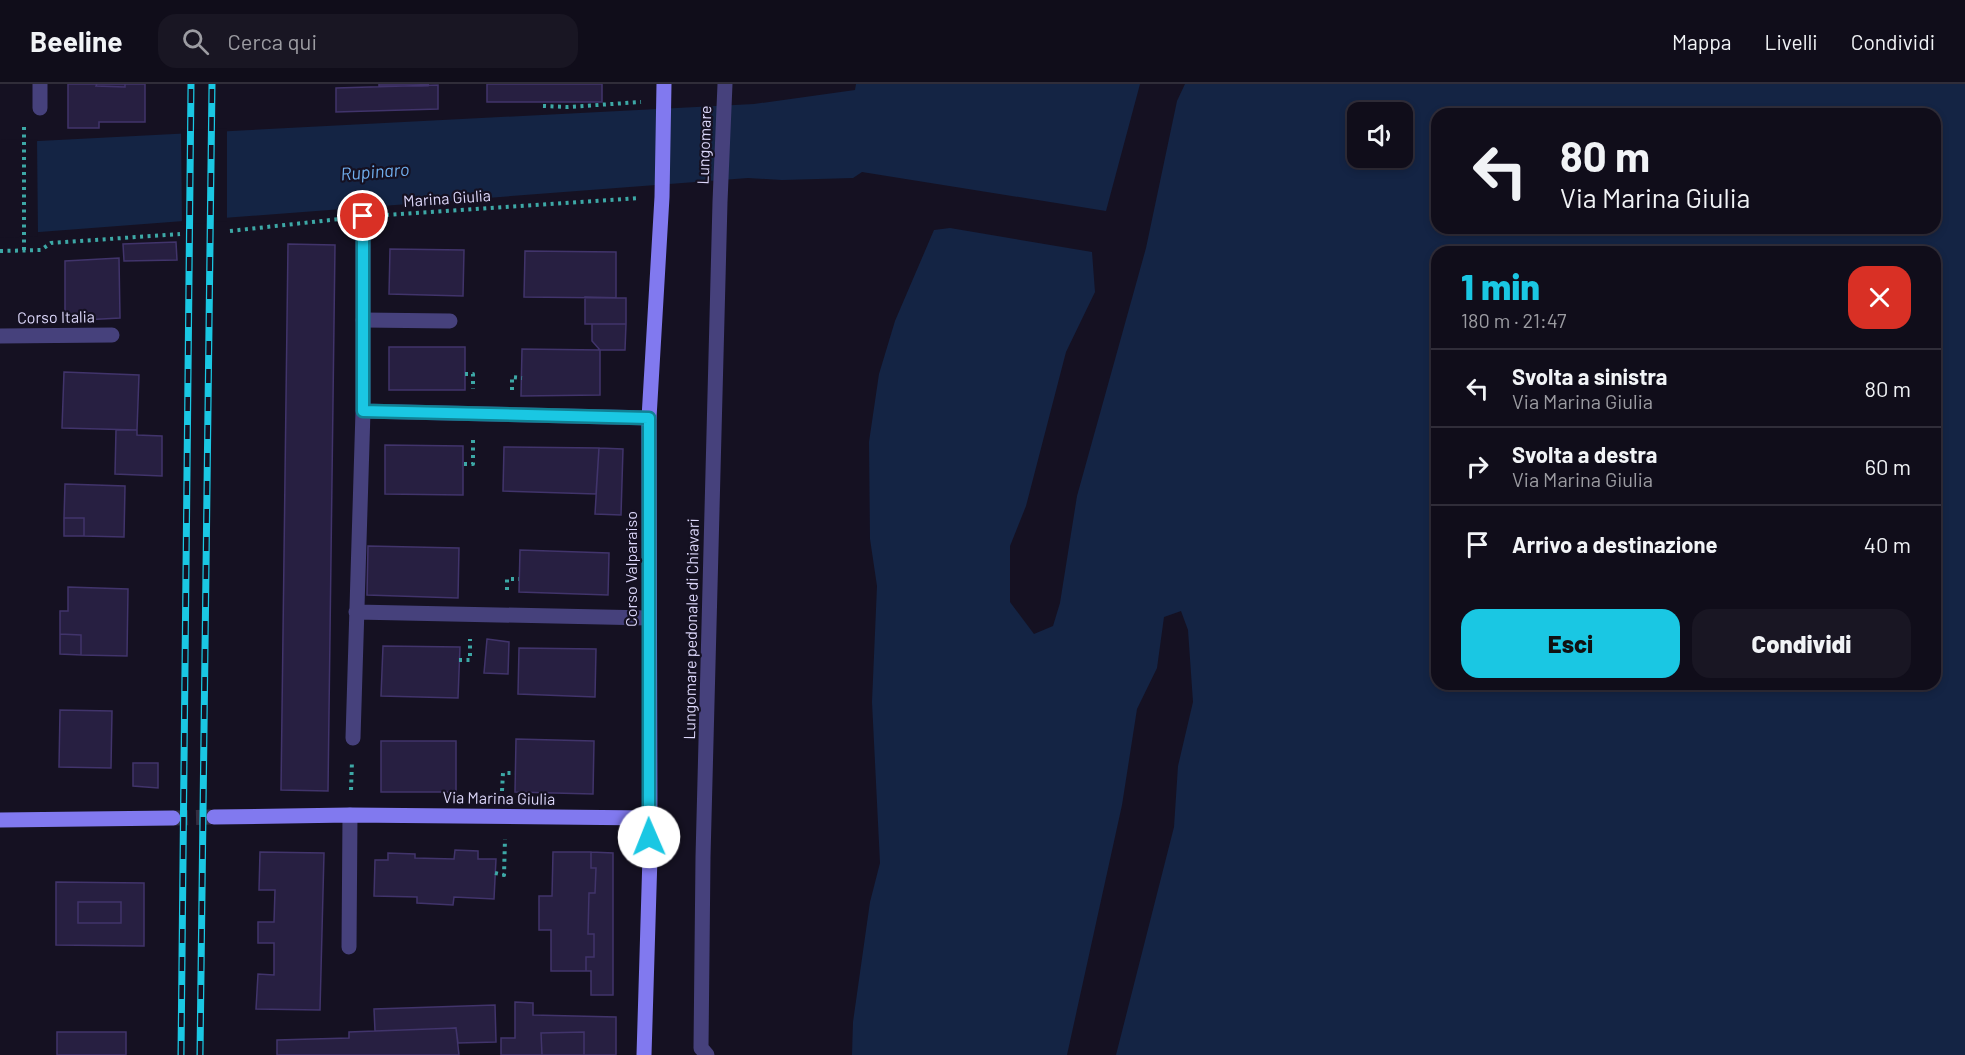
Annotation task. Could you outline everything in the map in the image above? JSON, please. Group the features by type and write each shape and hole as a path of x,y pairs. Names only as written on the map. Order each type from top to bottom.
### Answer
{"street":[{"path":"40,84 40,108"},
{"name":"Corso Valparaiso","path":"644,1055 650,856 649,418 662,197 664,84"},
{"name":"Lungomare","path":"720,202 725,87"},
{"name":"Lungomare pedonale di Chiavari","path":"707,1055 701,1048 703,893 720,202"},
{"path":"353,738 363,411 363,216"},
{"path":"363,320 450,321"},
{"name":"Corso Italia","path":"0,336 112,334"},
{"path":"363,411 649,418"},
{"path":"356,612 649,618"},
{"path":"349,947 350,815"},
{"name":"Via Marina Giulia","path":"214,817 350,815 649,818"},
{"path":"0,820 173,818"}],"path":[{"path":"543,106 568,107 663,100"},
{"path":"24,139 24,251"},
{"name":"Marina Giulia","path":"230,231 363,216 662,197"},
{"path":"0,251 41,250 51,243 180,234"},
{"path":"464,464 473,464 473,413"},
{"path":"350,815 353,738"},
{"path":"495,873 504,874 506,816"}],"water":[{"name":"Rupinaro","path":"856,84 1140,84 1106,211 862,172 853,178 782,180 748,178 0,235 0,143 754,104 855,90"},
{"path":"1185,84 1965,84 1965,1055 1116,1055 1174,827 1178,766 1193,702 1188,630 1181,611 1164,617 1157,668 1137,709 1122,805 1067,1055 852,1055 853,1022 870,902 880,863 872,702 877,586 870,539 869,442 879,374 895,321 934,230 950,228 1092,252 1095,292 1066,352 1026,506 1010,546 1010,602 1034,634 1053,626 1060,603 1077,496 1146,248 1177,101"}],"pier":[{"path":"227,128 227,221 182,225 181,130"},
{"path":"37,139 38,236 0,238 0,140"}],"building":[{"path":"68,84 145,84 145,122 99,122 99,128 68,128"},
{"path":"97,84 125,84 125,87 96,86"},
{"path":"379,84 428,84 428,86 379,86"},
{"path":"487,84 602,84 602,102 487,102"},
{"path":"438,85 438,109 336,112 336,88"},
{"path":"176,242 177,260 124,261 123,244"},
{"path":"288,244 335,245 328,791 281,790"},
{"path":"390,249 464,250 463,296 389,294"},
{"path":"525,251 616,252 616,298 524,297"},
{"path":"119,258 120,318 65,321 65,261"},
{"path":"585,297 626,298 626,324 585,324"},
{"path":"592,324 626,324 625,350 600,350 592,341"},
{"path":"389,347 465,347 465,390 389,390"},
{"path":"522,349 600,350 600,395 521,396"},
{"path":"64,372 139,375 137,430 62,428"},
{"path":"116,430 137,430 137,435 162,436 162,476 115,474"},
{"path":"385,445 463,446 463,495 385,494"},
{"path":"504,447 599,448 596,494 503,491"},
{"path":"599,448 623,449 621,515 595,514"},
{"path":"65,484 125,486 124,537 84,536 84,518 64,518"},
{"path":"64,518 84,518 84,536 64,536"},
{"path":"368,546 459,548 458,598 367,595"},
{"path":"520,550 609,553 608,595 519,592"},
{"path":"68,587 128,589 127,656 81,655 81,635 60,634 60,611 68,611"},
{"path":"60,634 81,635 81,655 60,654"},
{"path":"487,639 509,642 508,674 484,673"},
{"path":"383,646 460,647 458,698 381,696"},
{"path":"519,648 596,649 595,697 518,694"},
{"path":"60,710 112,711 111,768 59,767"},
{"path":"516,739 594,741 593,794 515,792"},
{"path":"381,741 456,741 456,792 381,792"},
{"path":"133,763 158,763 158,788 133,786"},
{"path":"455,850 478,851 478,859 496,859 494,899 454,897 453,905 417,903 417,897 374,896 375,860 388,860 388,853 415,854 415,858 454,859"},
{"path":"260,852 324,853 320,1010 256,1009 258,974 274,975 274,943 258,943 258,922 274,922 275,890 259,890"},
{"path":"553,852 591,852 591,868 596,868 595,893 589,893 588,934 594,934 594,957 586,957 586,971 551,971 551,930 539,930 539,896 552,896"},
{"path":"591,852 613,853 613,995 591,995 591,971 586,971 586,957 594,957 594,934 588,934 589,893 595,893 596,868 591,868"},
{"path":"56,882 144,883 144,946 56,945"},
{"path":"78,902 121,902 121,923 78,923"},
{"path":"515,1002 533,1003 533,1015 616,1017 616,1055 584,1055 584,1032 541,1033 542,1055 501,1055 501,1038 515,1038"},
{"path":"495,1005 496,1042 458,1043 456,1028 375,1031 374,1009"},
{"path":"456,1028 459,1055 277,1055 277,1040 349,1038 349,1032"},
{"path":"57,1032 126,1032 126,1055 57,1055"},
{"path":"584,1032 584,1055 542,1055 541,1033"}],"tunnel":[{"path":"173,818 214,817"}],"railway":[{"path":"181,1055 191,84"},
{"path":"200,1055 212,84"}],"route":[{"path":"363,216 363,411 649,418 649,837"}]}
